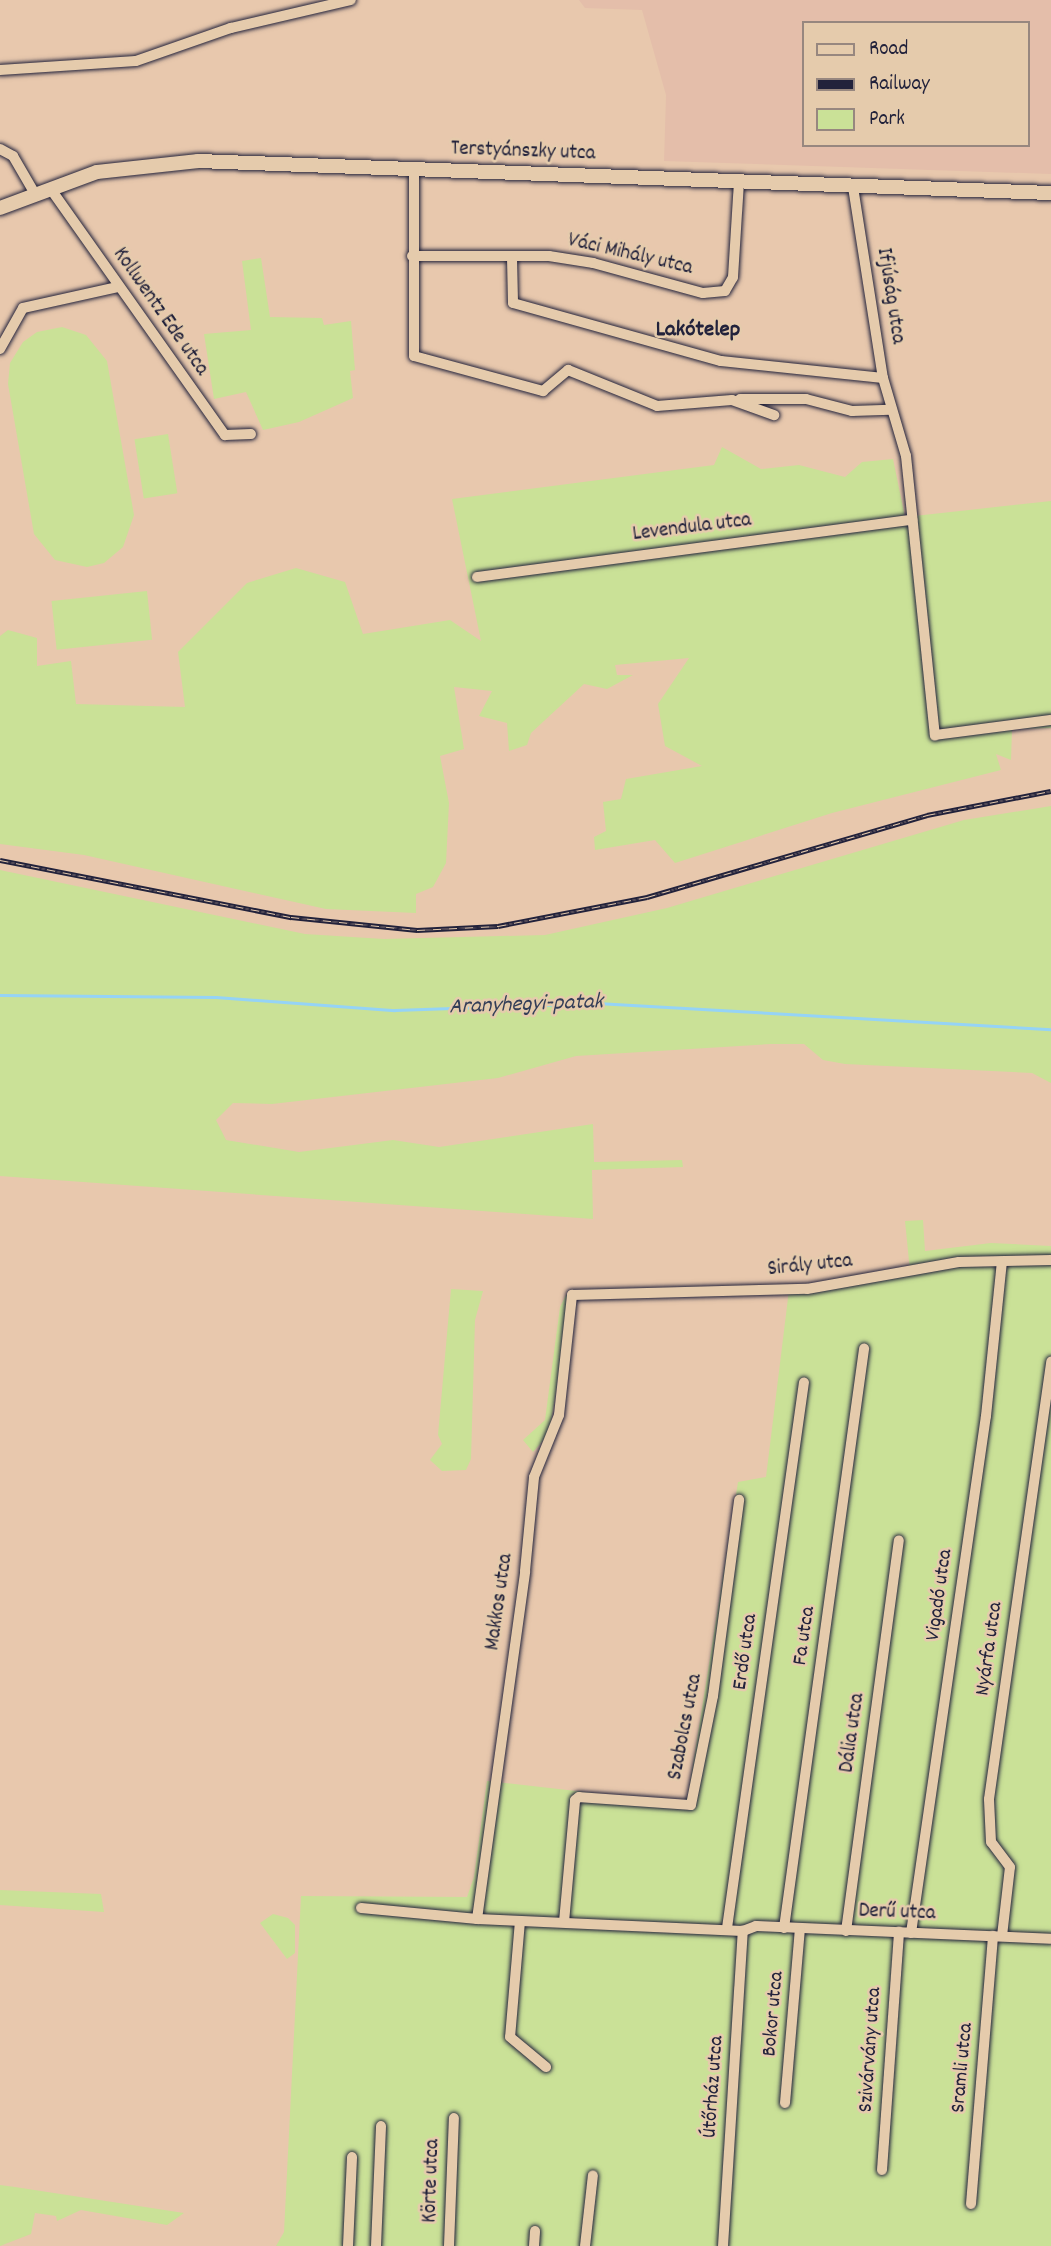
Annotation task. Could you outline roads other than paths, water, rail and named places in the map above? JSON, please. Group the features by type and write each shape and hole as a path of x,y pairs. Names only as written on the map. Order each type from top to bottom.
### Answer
{"main road":[{"name":"Terstyánszky utca","path":"0,208 50,188 118,168 172,162 414,168 1051,193"}],"street":[{"path":"0,70 136,61 231,28 351,0"},
{"path":"0,149 13,156 35,194"},
{"path":"414,168 414,356 544,391 568,370 657,405 806,399 852,411 890,410"},
{"name":"Váci Mihály utca","path":"412,257 550,256 593,263 703,293 725,291 733,277 739,181"},
{"name":"Ifjúság utca","path":"853,187 883,378 890,410 906,456 935,735 1051,720"},
{"name":"Kollwentz Ede utca","path":"50,188 118,288 225,435 251,434"},
{"path":"512,258 513,303 721,361 883,378"},
{"path":"0,349 23,308 118,288"},
{"path":"732,400 774,415"},
{"name":"Levendula utca","path":"477,577 912,520"},
{"name":"Sirály utca","path":"572,1295 807,1289 959,1262 1051,1259"},
{"name":"Vigadó utca","path":"911,1933 986,1416 1002,1262"},
{"name":"Makkos utca","path":"477,1919 534,1477 559,1415 572,1295"},
{"name":"Fa utca","path":"784,1927 864,1349"},
{"name":"Nyárfa utca","path":"997,1936 1010,1867 991,1842 989,1799 1051,1361"},
{"name":"Erdő utca","path":"727,1928 804,1382"},
{"name":"Szabolcs utca","path":"564,1922 575,1800 691,1805 713,1696 739,1500"},
{"name":"Dália utca","path":"846,1931 899,1541"},
{"path":"361,1908 477,1919 727,1928 743,1931"},
{"path":"520,1921 510,2038 545,2067"},
{"name":"Derű utca","path":"743,1931 756,1926 1051,1939"},
{"name":"Bokor utca","path":"785,2103 800,1928"},
{"name":"Útőrház utca","path":"723,2246 743,1931"},
{"name":"Szivárvány utca","path":"882,2170 898,1932"},
{"name":"Sramli utca","path":"971,2204 997,1936"},
{"name":"Körte utca","path":"449,2246 454,2118"},
{"path":"376,2246 380,2126"},
{"path":"348,2246 352,2157"},
{"path":"585,2246 593,2175"},
{"path":"534,2246 536,2231"}],"waterway":[{"name":"Aranyhegyi-patak","path":"0,995 216,997 395,1010 597,1003 1051,1029"}],"railway":[{"path":"0,860 291,917 417,930 498,926 647,897 927,815 1051,791"}],"district":[{"name":"Lakótelep","path":"698,331"}]}
